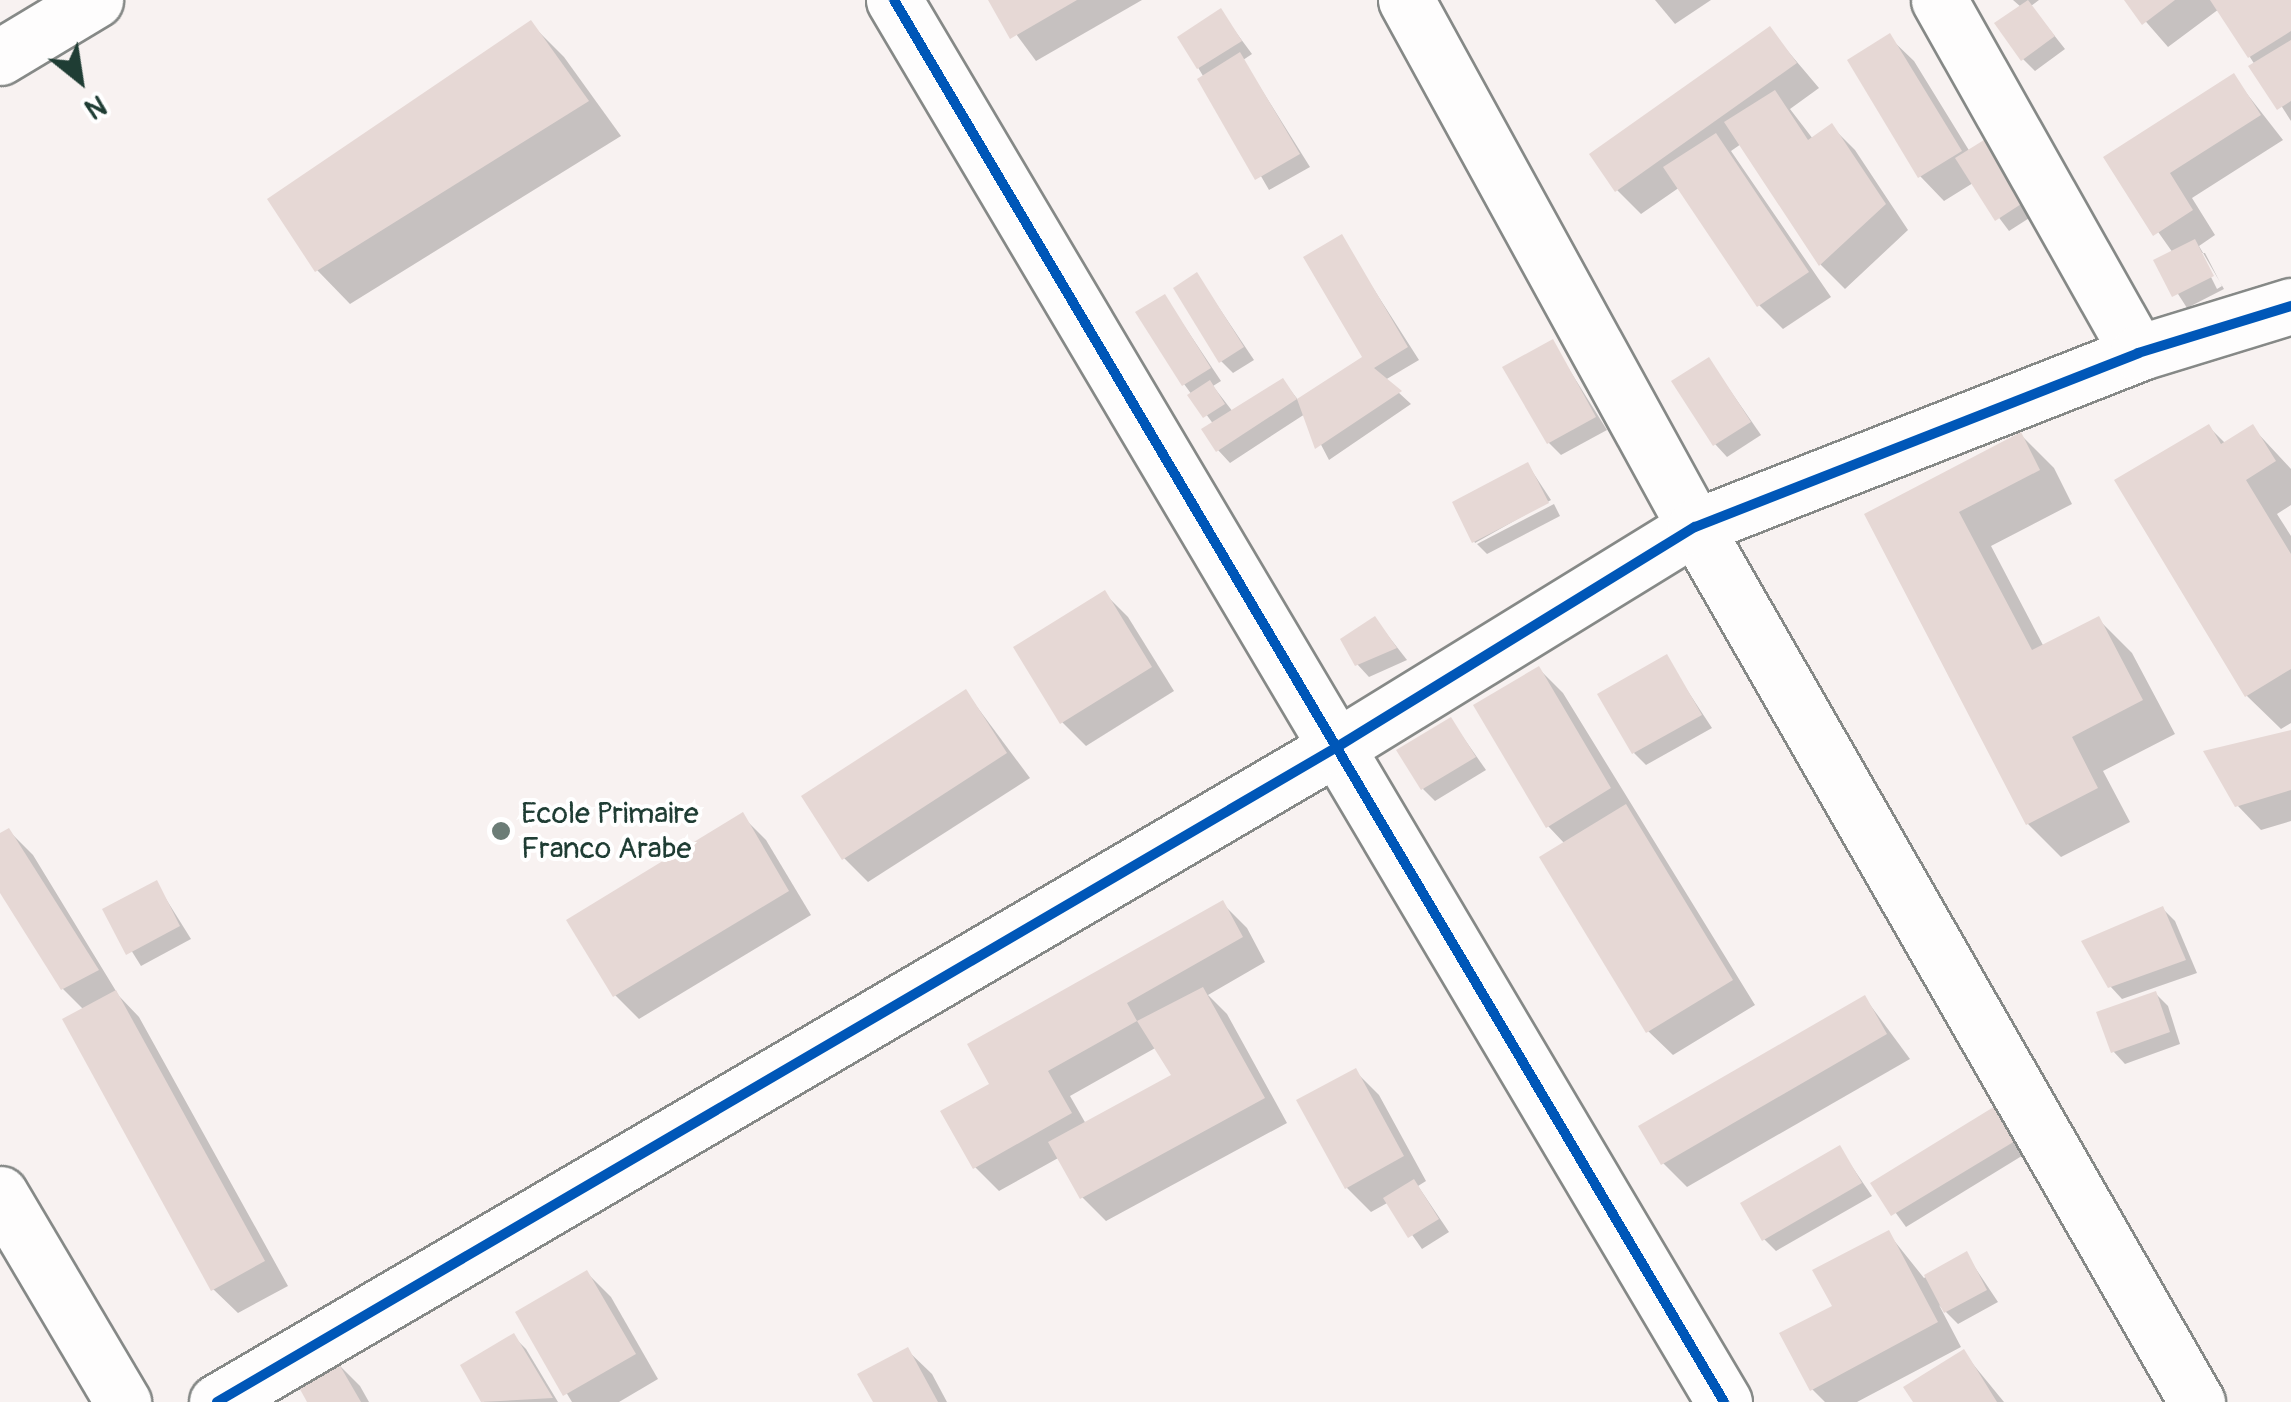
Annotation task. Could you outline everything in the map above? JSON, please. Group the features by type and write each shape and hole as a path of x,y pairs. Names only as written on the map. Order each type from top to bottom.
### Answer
{"street":[{"path":"0,57 95,0"},
{"path":"894,0 1724,1402"},
{"path":"1406,0 1695,527 2197,1402"},
{"path":"1940,0 2138,353"},
{"path":"217,1402 1337,747 1695,527 2138,353 2291,306"},
{"path":"0,1194 123,1402"}],"building":[{"path":"988,0 1077,0 1010,39"},
{"path":"2028,0 2055,36 2021,61 1994,23"},
{"path":"2124,0 2175,0 2142,25"},
{"path":"2210,0 2291,0 2291,31 2248,58"},
{"path":"1221,8 1242,41 1197,69 1177,37"},
{"path":"531,20 589,101 315,272 267,199"},
{"path":"1770,26 1797,63 1615,192 1589,154"},
{"path":"1890,33 1962,151 1918,178 1847,60"},
{"path":"2291,40 2291,101 2277,110 2248,66"},
{"path":"1240,52 1300,154 1255,180 1197,79"},
{"path":"2234,73 2261,115 2170,173 2193,210 2153,236 2103,157"},
{"path":"1775,90 1808,140 1832,123 1886,204 1819,266 1724,122"},
{"path":"1716,133 1809,272 1757,307 1663,167"},
{"path":"1992,135 2032,197 1995,221 1955,158"},
{"path":"1342,234 1408,347 1374,368 1402,391 1315,449 1297,399 1362,357 1303,257"},
{"path":"2195,239 2214,276 2172,297 2153,260"},
{"path":"1197,272 1244,347 1219,363 1173,288"},
{"path":"1165,294 1211,368 1182,386 1135,312"},
{"path":"1553,339 1596,417 1547,444 1502,367"},
{"path":"1709,357 1751,422 1713,446 1671,381"},
{"path":"1283,378 1297,399 1216,452 1201,429"},
{"path":"1210,380 1225,404 1203,418 1187,395"},
{"path":"2209,424 2221,444 2253,424 2276,461 2246,480 2291,554 2291,669 2245,697 2114,480"},
{"path":"2021,432 2040,470 1959,512 2032,650 2099,616 2143,700 2072,737 2098,788 2026,825 1864,514"},
{"path":"1528,462 1549,503 1472,543 1452,502"},
{"path":"1105,590 1152,667 1060,724 1013,647"},
{"path":"1375,616 1397,648 1355,666 1340,639"},
{"path":"1667,654 1702,715 1632,754 1597,694"},
{"path":"1539,666 1611,788 1546,828 1473,705"},
{"path":"966,689 1007,753 842,860 801,796"},
{"path":"1451,717 1476,757 1421,790 1396,750"},
{"path":"2291,730 2291,790 2235,807 2203,751"},
{"path":"1626,804 1733,980 1646,1033 1539,857"},
{"path":"743,812 789,891 613,997 566,920"},
{"path":"9,828 99,970 61,990 0,893 0,833"},
{"path":"157,880 180,926 126,955 102,909"},
{"path":"1223,900 1243,937 1127,1003 1137,1021 1048,1071 1072,1113 973,1169 940,1111 989,1084 967,1044"},
{"path":"2163,906 2186,960 2108,988 2081,941"},
{"path":"1203,987 1265,1098 1080,1199 1048,1142 1171,1075 1137,1021"},
{"path":"116,990 265,1261 211,1291 62,1019"},
{"path":"2156,991 2170,1032 2111,1053 2096,1012"},
{"path":"1865,995 1887,1034 1661,1165 1638,1126"},
{"path":"1356,1068 1404,1156 1345,1189 1296,1100"},
{"path":"2005,1100 2025,1135 1891,1216 1870,1183"},
{"path":"1840,1145 1862,1183 1762,1241 1740,1203"},
{"path":"1414,1179 1439,1219 1408,1238 1383,1198"},
{"path":"1889,1230 1938,1322 1810,1391 1779,1333 1832,1306 1812,1270"},
{"path":"1967,1251 1987,1290 1944,1313 1924,1275"},
{"path":"587,1270 636,1354 563,1396 515,1312"},
{"path":"514,1333 553,1398 481,1402 460,1365"},
{"path":"908,1347 938,1402 873,1402 857,1374"},
{"path":"1964,1349 1997,1402 1913,1402 1903,1387"},
{"path":"336,1359 361,1402 307,1402 296,1382"}],"cycle path":[{"path":"894,0 1724,1402"},
{"path":"217,1402 1337,747 1695,527 2138,353 2291,306"}],"place":[{"name":"Ecole Primaire Franco Arabe","path":"501,831"}]}
